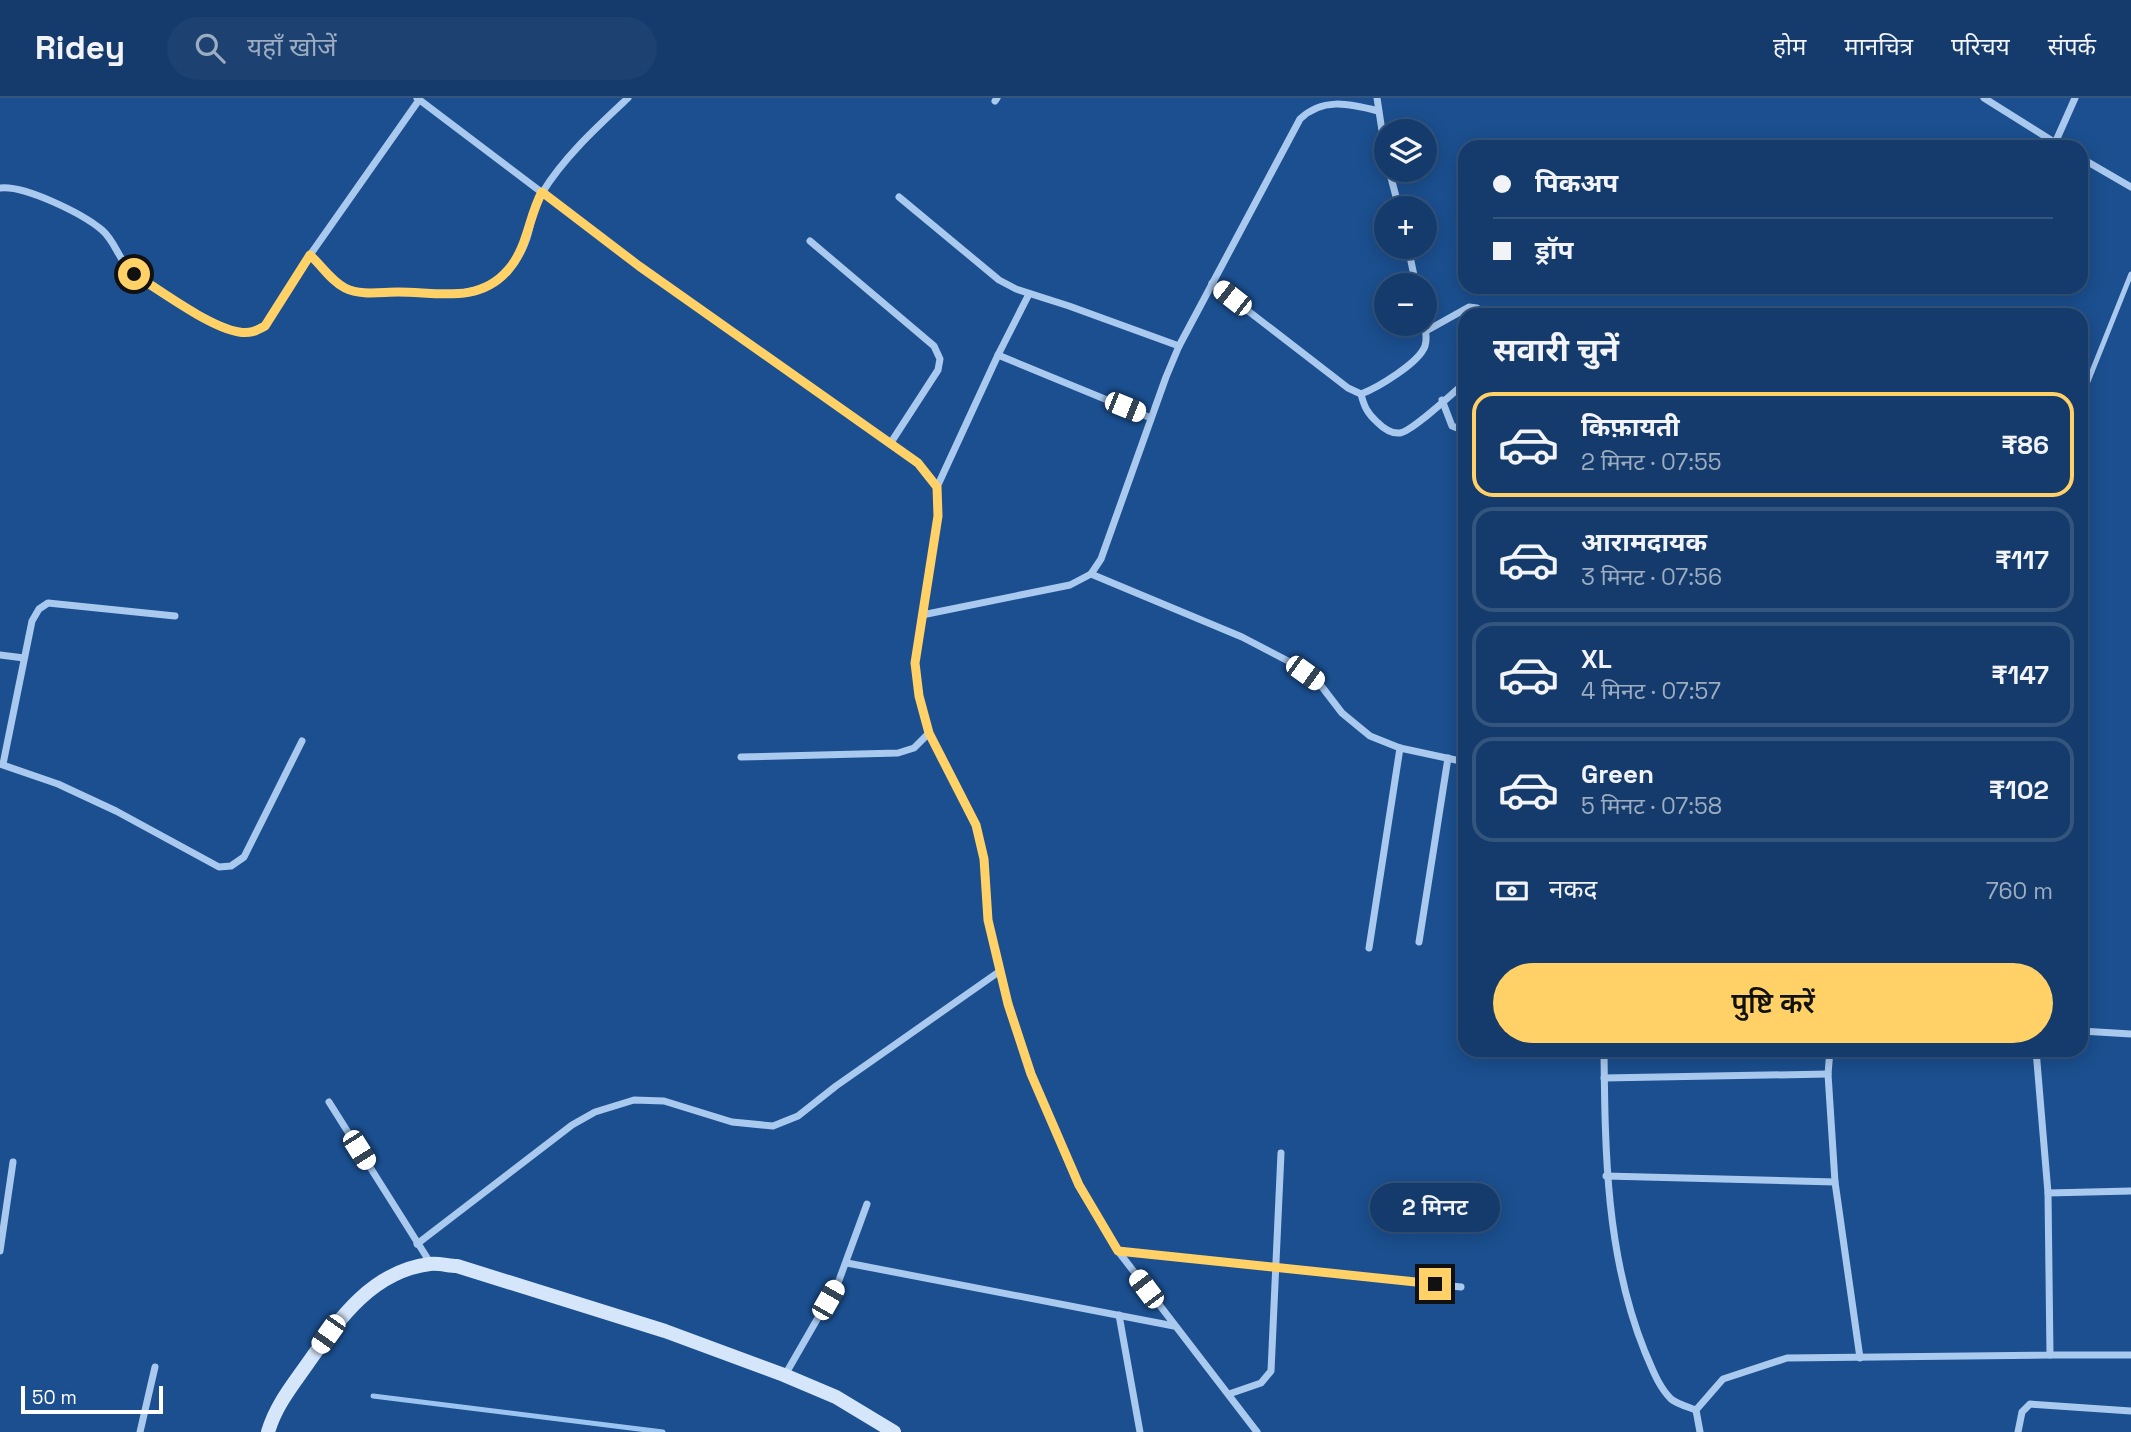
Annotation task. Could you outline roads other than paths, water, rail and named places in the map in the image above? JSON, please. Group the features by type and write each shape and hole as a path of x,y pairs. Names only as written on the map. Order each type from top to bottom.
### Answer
{"street":[{"path":"310,255 336,282 358,293 400,292 446,296 488,287 507,271 520,254 535,206 561,166 628,98"},
{"path":"1377,98 1379,119"},
{"path":"1984,98 2050,140"},
{"path":"2060,140 2075,98"},
{"path":"0,188 9,187 41,196 86,220 103,230 112,241 120,261 134,274 210,321 238,332 253,333 265,326 310,255 418,99 639,266 918,463 937,487"},
{"path":"922,615 1070,585 1091,574 1101,559 1179,346 1300,119 1308,108 1321,101 1337,100 1378,111"},
{"path":"2088,162 2131,187"},
{"path":"898,197 999,280 1028,293 1179,346"},
{"path":"810,241 934,346 940,359 938,370 890,444"},
{"path":"1212,283 1348,388 1361,394"},
{"path":"1028,293 937,487 938,516 915,663 919,696 929,733 976,825 984,859 988,920 1008,1004 1031,1074 1079,1185 1118,1251 1257,1432"},
{"path":"1437,322 1458,312"},
{"path":"1361,394 1388,379 1421,354 1425,336"},
{"path":"998,355 1151,418"},
{"path":"1361,394 1369,414 1385,430 1397,434 1409,431 1458,388"},
{"path":"1442,400 1452,426 1458,428"},
{"path":"1091,574 1242,637 1290,662 1319,683 1342,713 1370,736 1400,748 1458,760"},
{"path":"176,616 48,603 39,608 32,621 2,764 116,811 219,866 232,866 243,857 302,741"},
{"path":"0,655 24,658"},
{"path":"741,757 898,753 914,748 929,733"},
{"path":"1369,948 1400,748"},
{"path":"1419,942 1448,758"},
{"path":"417,1244 572,1125 595,1112 634,1100 664,1101 732,1122 773,1126 798,1116 836,1086 1000,971"},
{"path":"2088,1031 2131,1034"},
{"path":"1604,1057 1606,1175 1614,1238 1630,1311 1656,1378 1672,1400 1696,1410"},
{"path":"1829,1057 1828,1074 1835,1182 1860,1358"},
{"path":"2037,1057 2048,1193 2050,1355"},
{"path":"1604,1078 1828,1074"},
{"path":"329,1102 431,1264"},
{"path":"1229,1394 1261,1383 1271,1371 1282,1153"},
{"path":"0,1251 13,1162"},
{"path":"1606,1175 1835,1182"},
{"path":"2048,1193 2131,1191"},
{"path":"784,1375 847,1264 867,1204"},
{"path":"1118,1251 1461,1287"},
{"path":"268,1432 275,1410 342,1315 368,1290 397,1273 431,1264 457,1266 665,1331 836,1397 894,1432"},
{"path":"847,1264 1174,1326"},
{"path":"1119,1315 1140,1432"},
{"path":"1696,1410 1723,1379 1787,1358 2131,1355"},
{"path":"140,1432 155,1367"},
{"path":"2018,1432 2022,1412 2030,1404 2131,1411"},
{"path":"1696,1410 1700,1432"}],"lane":[{"path":"2088,381 2131,274"}],"waterway":[{"path":"373,1396 663,1432"}]}
